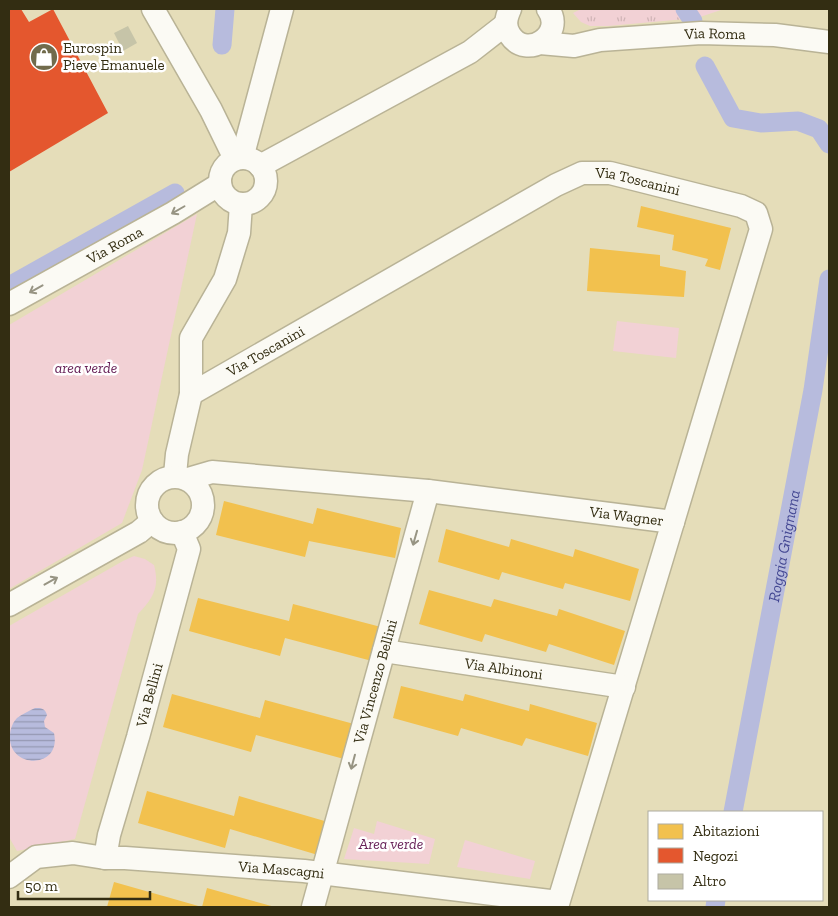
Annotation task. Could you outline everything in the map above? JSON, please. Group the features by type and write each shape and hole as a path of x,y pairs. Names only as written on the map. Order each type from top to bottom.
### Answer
{"street":[{"path":"153,9 211,110 246,161 266,180 262,195 256,200 241,204 227,198 220,184 225,166 246,161 470,52 493,46 529,43 574,46 600,40"},
{"path":"246,161 282,10"},
{"path":"470,52 509,13"},
{"path":"509,13 508,32 529,43"},
{"path":"529,43 550,33 550,14"},
{"path":"550,14 570,30 600,40"},
{"name":"Via Roma","path":"600,40 728,33 775,34 829,42"},
{"name":"Via Toscanini","path":"191,394 556,185 582,173 610,173 741,206 756,213 761,229 673,522"},
{"name":"Via Roma","path":"9,304 220,184"},
{"path":"182,477 177,454 191,394 191,338 225,279 239,233 241,204"},
{"name":"Via Wagner","path":"182,477 212,472 428,491 673,522 558,905"},
{"path":"165,477 182,477 198,487 204,505 202,514 191,529 182,532 165,532 152,522 148,514 147,496 151,488 165,477"},
{"name":"Via Vincenzo Bellini","path":"313,907 428,491"},
{"path":"9,605 139,532 152,522"},
{"name":"Via Bellini","path":"105,858 109,835 138,737 188,549 182,532"},
{"name":"Via Albinoni","path":"384,651 624,687"},
{"name":"Via Mascagni","path":"9,877 36,857 73,853 105,858 323,874 558,905"}],"green space":[{"path":"581,9 724,9 697,18 590,26 581,22 573,13"},
{"name":"area verde","path":"197,214 142,470 122,523 9,589 9,325"},
{"path":"617,321 679,328 676,358 613,351"},
{"path":"134,556 145,559 154,565 156,586 148,603 138,614 75,839 17,851 9,837 9,626"},
{"name":"Area verde","path":"377,821 435,839 429,864 344,859 354,828 374,834"},
{"name":"Area verde","path":"465,840 535,861 530,879 457,867"}],"water":[{"path":"35,708 45,711 47,715 44,721 45,727 54,733 54,745 50,754 43,759 34,761 17,755 12,747 10,736 12,726 17,718"}],"building: Abitazioni":[{"path":"641,206 731,228 720,270 705,266 708,259 672,250 674,235 637,227"},
{"path":"590,248 660,255 660,266 686,271 684,297 587,291"},
{"path":"224,501 313,524 317,508 401,528 395,558 309,541 305,557 216,535"},
{"path":"446,529 509,547 511,539 573,557 575,549 639,569 630,601 565,583 563,589 502,572 499,580 438,562"},
{"path":"429,590 491,607 494,599 557,616 559,609 625,631 614,665 549,644 546,652 485,634 482,642 419,624"},
{"path":"198,598 289,621 293,604 381,627 372,661 285,638 280,656 189,631"},
{"path":"401,686 463,701 465,694 529,711 530,704 597,723 588,756 526,738 522,746 461,728 458,736 393,718"},
{"path":"172,694 260,718 265,700 354,724 344,759 256,735 251,752 163,727"},
{"path":"147,791 234,816 239,796 328,822 318,855 230,829 225,848 138,823"},
{"path":"114,882 202,907 107,907"},
{"path":"207,888 275,907 202,907"}],"building: Negozi":[{"name":"Eurospin Pieve Emanuele","path":"9,9 21,9 29,22 53,9 108,113 9,172"}],"building: Altro":[{"path":"128,26 137,43 123,51 114,33"}],"waterway":[{"path":"222,45 225,9"},
{"name":"Roggia Gnignana","path":"685,9 693,21"},
{"name":"Roggia Gnignana","path":"705,66 733,118 761,123 798,121 819,129 829,144"},
{"path":"9,286 175,193"},
{"name":"Roggia Gnignana","path":"733,811 813,390 829,279"},
{"name":"Roggia Gnignana","path":"715,907 716,901"}],"place":[{"name":"Eurospin Pieve Emanuele","path":"44,57"}]}
